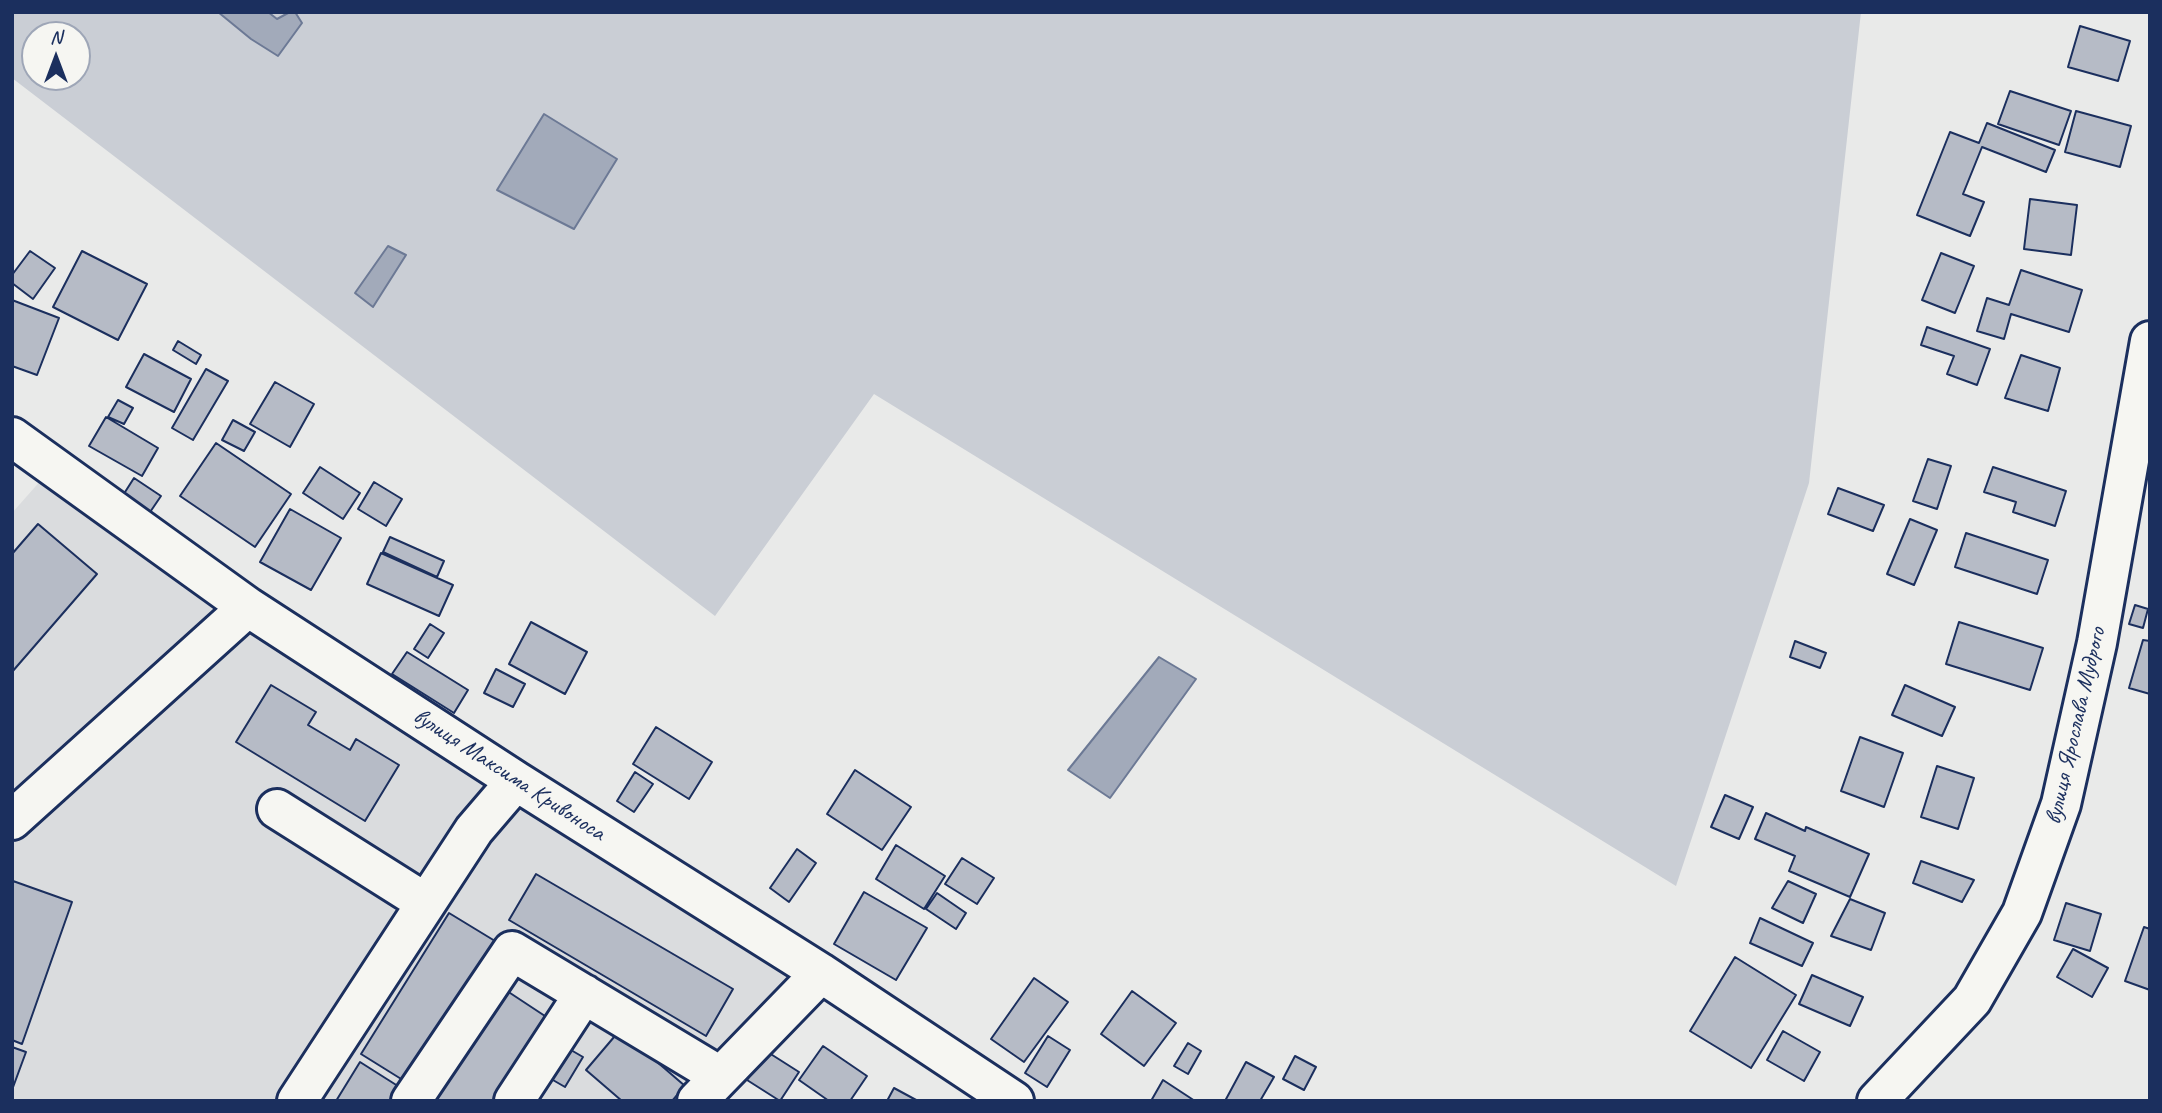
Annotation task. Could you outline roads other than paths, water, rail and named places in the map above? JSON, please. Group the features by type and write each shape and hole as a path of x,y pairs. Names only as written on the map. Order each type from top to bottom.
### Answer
{"street":[{"name":"вулиця Ярослава Мудрого","path":"1877,1101 1972,1000 2022,913 2057,816 2097,643 2150,341"},
{"name":"вулиця Максима Кривоноса","path":"12,437 248,607 516,781 821,973 1014,1101"},
{"path":"12,820 248,607"},
{"path":"297,1101 474,830 516,781"},
{"path":"277,809 426,903"},
{"path":"411,1101 512,951 584,994 709,1088 821,973"},
{"path":"514,1101 584,994"}],"water":[{"path":"218,12 268,12 277,19 295,12 302,23 278,56 251,39"},
{"path":"544,114 617,159 574,229 497,190"},
{"path":"388,246 406,255 373,307 355,293"},
{"path":"1159,657 1196,679 1110,798 1068,770"}]}
